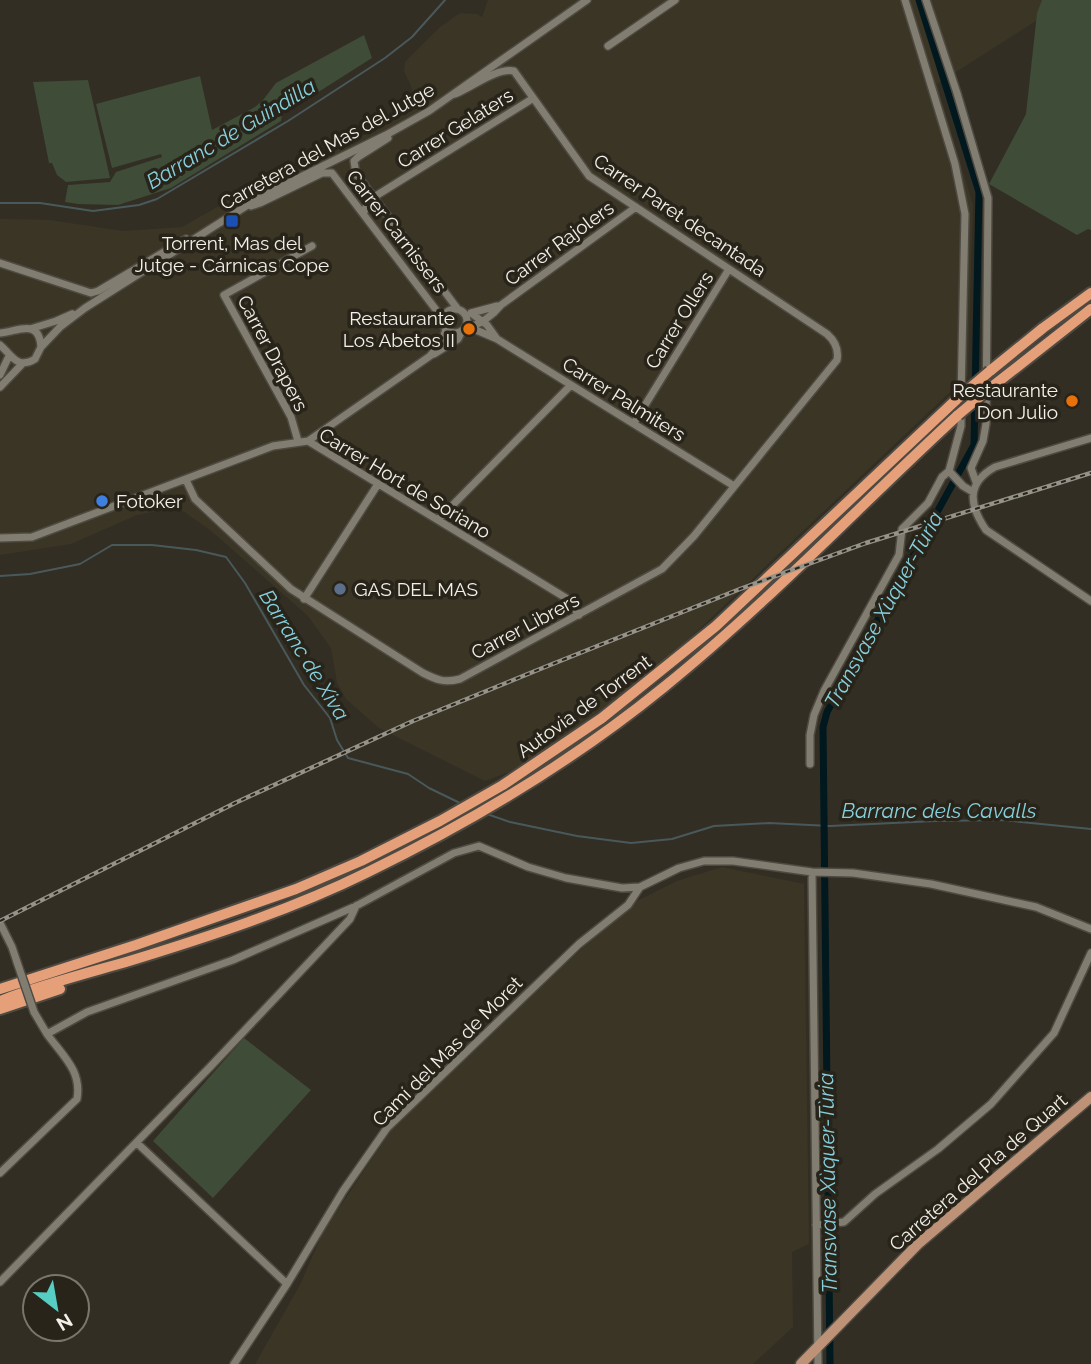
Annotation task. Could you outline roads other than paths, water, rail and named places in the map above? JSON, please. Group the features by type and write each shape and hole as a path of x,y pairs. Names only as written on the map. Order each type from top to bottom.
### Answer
{"highway":[{"name":"Autovia de Torrent","path":"0,989 296,889 361,861 503,785 602,718 716,626 957,399 1043,328 1091,293"},
{"name":"Autovia de Torrent","path":"0,1001 235,926 302,901 366,873 451,830 514,793 574,754 673,680 744,618 958,415 1091,309"},
{"path":"0,1009 236,931 302,901"},
{"path":"0,982 231,913"}],"main road":[{"name":"Carretera del Pla de Quart","path":"801,1364 918,1244 1091,1097"}],"street":[{"name":"Carretera del Mas del Jutge","path":"30,328 56,321 85,307 262,196 396,130 455,94 589,0"},
{"path":"810,764 810,734 824,691 899,555 902,528 928,503 949,471 961,426 965,214 955,164 905,0"},
{"path":"926,0 988,198 986,424 983,441 971,468 976,482"},
{"path":"608,46 670,2"},
{"name":"Carrer Paret decantada","path":"455,94 473,87 500,70 508,69 517,75 589,176 827,334 834,340 837,349"},
{"name":"Carrer Gelaters","path":"364,212 368,202 374,197 532,99"},
{"name":"Carrer Carnissers","path":"396,130 382,143 365,151 354,161 356,174 464,311"},
{"name":"Carrer Carnissers","path":"244,207 260,204 328,172 335,175 443,319 446,329"},
{"name":"Carrer Rajolers","path":"308,442 458,339 464,329 474,327 636,207"},
{"path":"0,263 92,293 178,243 206,231"},
{"name":"Carrer Drapers","path":"298,441 291,417 224,295 312,246"},
{"name":"Carrer Ollers","path":"634,423 729,269"},
{"name":"Carrer Rajolers","path":"464,311 501,305"},
{"name":"Carretera del Mas del Jutge","path":"41,347 85,307"},
{"name":"Carrer Carnissers","path":"443,319 448,311 464,311"},
{"path":"446,329 452,332 464,329 467,320 464,311"},
{"name":"Carrer Palmiters","path":"464,311 482,321 497,339"},
{"path":"491,330 493,313"},
{"path":"0,375 7,337 17,328 30,328 39,336 41,347 35,359 23,363 0,387"},
{"name":"Carrer Rajolers","path":"430,356 442,342 446,329"},
{"name":"Carrer Palmiters","path":"464,329 476,330 497,339 734,486"},
{"path":"0,333 11,332"},
{"name":"Carrer Librers","path":"186,480 195,499 304,599 423,673 441,682 460,679 662,569 694,536 831,370 837,360 837,349"},
{"path":"5,350 23,363"},
{"path":"438,520 570,384"},
{"path":"1091,438 995,467 984,473 976,482 973,492 973,503 986,530 1091,601"},
{"name":"Carrer Hort de Soriano","path":"0,538 12,540 32,537 273,446 298,441 308,442 566,598 579,615"},
{"path":"949,471 973,492"},
{"path":"304,599 379,484"},
{"path":"47,1034 87,1012 233,960 356,906 454,853 479,846 528,867 566,878 622,888 640,887 679,868 704,861 733,861 816,873 853,873 931,884 1036,908 1091,929"},
{"path":"816,873 818,1364"},
{"name":"Camí del Mas de Moret","path":"234,1364 287,1284 343,1191 387,1128 579,944 628,905 640,887"},
{"path":"0,1282 350,919 356,906"},
{"path":"0,923 9,940 34,1013 75,1072 80,1084 77,1100 0,1173"},
{"path":"816,1225 844,1222 875,1194 938,1149 991,1104 1054,1033 1091,953"},
{"path":"136,1143 287,1284"}],"waterway":[{"name":"Barranc de Guindilla","path":"0,203 40,203 93,211 139,205 157,199 288,121 385,58 412,37 445,0"},
{"name":"Transvase Xùquer-Tùria","path":"830,1364 823,727 827,712 974,445 979,192 919,0"},
{"name":"Barranc de Xiva","path":"0,576 30,574 80,564 112,545 152,545 196,550 226,557 245,583 304,685 330,718 337,740 348,758 408,774 462,804"},
{"name":"Barranc de Xiva","path":"487,814 510,822 577,836 631,843 672,839 714,826 769,823 830,826 1002,820 1091,829"}],"railway":[{"path":"0,921 235,803 413,721 740,589 866,543 1091,473"}],"place":[{"name":"Torrent, Mas del Jutge - Cárnicas Cope","path":"232,221"},
{"name":"Restaurante Los Abetos II","path":"469,329"},
{"name":"Restaurante Don Julio","path":"1072,401"},
{"name":"Fotoker","path":"102,501"},
{"name":"GAS DEL MAS","path":"340,589"}],"water label":[{"name":"Barranc dels Cavalls","path":"939,811"}]}
